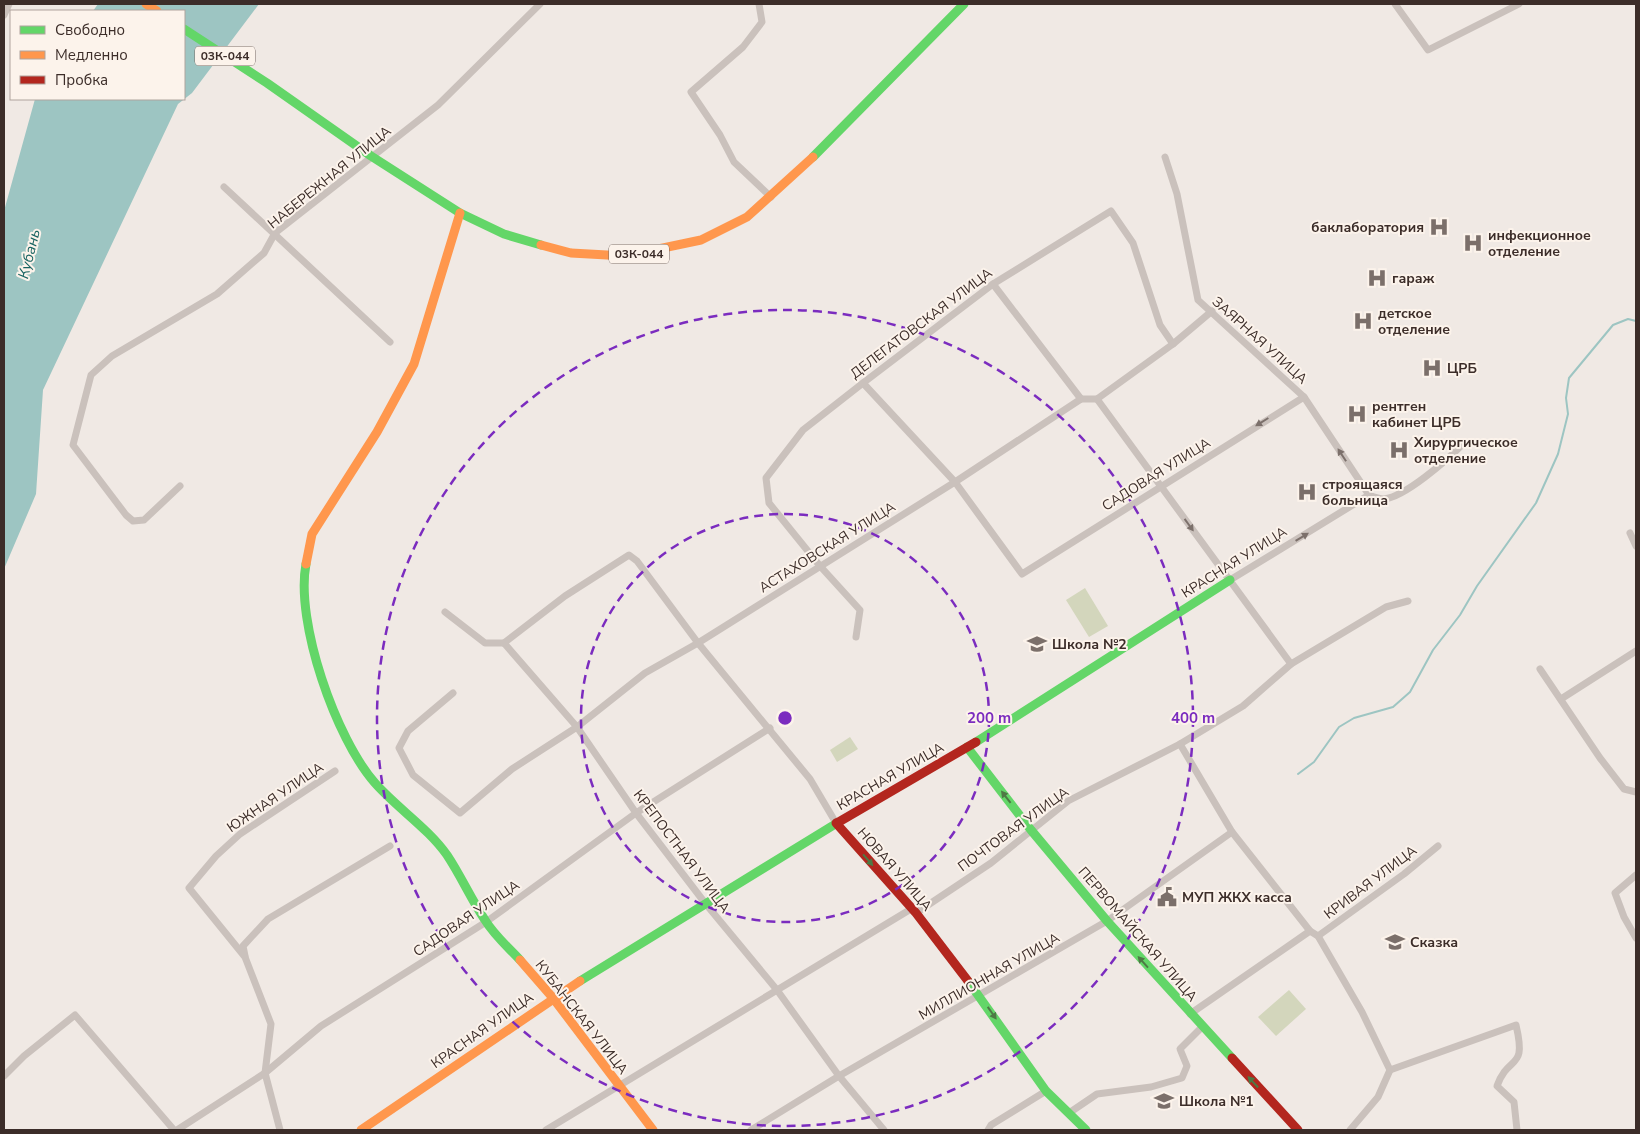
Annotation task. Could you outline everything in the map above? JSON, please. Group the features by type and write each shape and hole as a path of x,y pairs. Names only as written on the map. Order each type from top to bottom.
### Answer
{"main road":[{"name":"03К-044","path":"185,30 267,83 371,156 460,213 504,234 562,250 602,256 625,256 665,250 701,240 746,217 771,197 964,4"},
{"name":"КУБАНСКАЯ УЛИЦА","path":"460,213 429,320 414,364 377,432 312,534 304,575 305,605 313,654 336,714 355,755 374,781 398,808 426,832 446,854 486,922 552,998 653,1130"},
{"name":"КРАСНАЯ УЛИЦА","path":"360,1130 552,998 836,823 967,747 1230,580"},
{"name":"ПЕРВОМАЙСКАЯ УЛИЦА","path":"967,747 1031,830 1107,921 1298,1130"},
{"name":"НОВАЯ УЛИЦА","path":"836,823 914,911 980,996 1046,1091 1086,1130"}],"street":[{"path":"4,15 9,4"},
{"name":"НАБЕРЕЖНАЯ УЛИЦА","path":"180,486 144,520 133,521 126,515 73,446 87,384 91,375 112,356 217,294 264,253 275,233 438,105 540,4"},
{"path":"759,4 762,22 743,47 691,92 720,134 734,162 771,197"},
{"path":"1395,4 1428,50 1519,4"},
{"name":"ЗАЯРНАЯ УЛИЦА","path":"1165,157 1177,194 1198,300 1304,397 1369,495"},
{"path":"224,187 390,342"},
{"name":"ДЕЛЕГАТОВСКАЯ УЛИЦА","path":"820,566 769,503 766,478 803,430 993,284 1111,211 1133,243 1160,325 1173,344"},
{"path":"993,284 1081,399 1097,399 1173,344 1212,311"},
{"path":"863,383 955,482"},
{"name":"САДОВАЯ УЛИЦА","path":"955,482 1022,574 1304,397"},
{"name":"АСТАХОВСКАЯ УЛИЦА","path":"453,693 408,731 399,748 412,775 460,814 512,769 577,727 646,673 698,643 955,482 1081,399"},
{"path":"1097,399 1291,664"},
{"path":"1369,495 1383,499 1394,497 1442,465 1462,445"},
{"name":"КРАСНАЯ УЛИЦА","path":"1230,580 1369,495"},
{"path":"1630,533 1636,546"},
{"name":"НОВАЯ УЛИЦА","path":"504,643 565,596 629,555 637,561 698,643 770,728 810,779 836,823"},
{"path":"820,566 860,610 856,637"},
{"name":"ПОЧТОВАЯ УЛИЦА","path":"546,1130 777,990 914,911 991,863 1068,801 1180,744 1243,706 1291,664 1386,607 1408,600"},
{"path":"445,612 485,643 504,643"},
{"name":"КРЕПОСТНАЯ УЛИЦА","path":"504,643 577,727 636,813 705,903 777,990 839,1076 884,1130"},
{"path":"1561,699 1636,651"},
{"path":"1540,669 1600,758 1624,789 1636,792"},
{"name":"САДОВАЯ УЛИЦА","path":"175,1130 265,1073 321,1026 486,922 636,813 770,728"},
{"path":"1180,744 1232,832 1310,931 1318,936 1362,1012 1390,1070"},
{"name":"ЮЖНАЯ УЛИЦА","path":"245,957 190,888 216,856 240,834 335,771"},
{"name":"МИЛЛИОННАЯ УЛИЦА","path":"751,1130 839,1076 1107,921 1232,832"},
{"path":"280,1130 265,1073 271,1024 245,957 243,946 268,919 390,846"},
{"name":"КРИВАЯ УЛИЦА","path":"1318,936 1404,874 1438,846"},
{"path":"1636,875 1615,893 1624,917 1636,938"},
{"path":"1190,1014 1310,931"},
{"path":"4,1076 24,1056 75,1015 175,1130"},
{"path":"1350,1130 1378,1097 1390,1070 1516,1025 1521,1052 1518,1060 1501,1077 1497,1086 1514,1102 1517,1130"},
{"path":"1070,1113 1097,1094 1151,1087 1182,1078 1187,1066 1180,1049 1202,1027"},
{"path":"988,1130 992,1125 1046,1091"}],"green space":[{"path":"1085,588 1108,626 1089,637 1066,600"},
{"path":"850,737 858,749 837,762 830,750"},
{"path":"1289,990 1306,1009 1276,1036 1258,1017"}],"water":[{"path":"98,4 259,4 192,93 185,98 185,10 94,10"},
{"name":"Кубань","path":"35,100 183,100 178,104 43,390 36,494 4,569 4,211"}],"waterway":[{"path":"1298,774 1314,762 1339,727 1354,718 1393,707 1410,692 1433,650 1460,615 1477,586 1536,503 1558,454 1568,414 1566,398 1569,378 1613,325 1628,319 1636,321"}],"traffic: fast":[{"path":"813,157 964,4"},
{"path":"185,30 267,83 371,156 460,213 504,234 541,245"},
{"path":"306,564 304,588 313,647 333,710 346,738 360,763 375,783 422,827 447,855 489,925 520,960"},
{"path":"976,742 1230,580"},
{"path":"967,747 1031,830 1107,921 1232,1058"},
{"path":"580,981 837,823"},
{"path":"968,981 1046,1091 1086,1130"}],"traffic: slow":[{"path":"146,4 155,10"},
{"path":"541,245 571,253 625,256 701,240 747,217 813,157"},
{"path":"306,564 312,534 377,432 414,364 460,213"},
{"path":"520,960 553,998 653,1130"},
{"path":"361,1130 580,981"}],"traffic: jam":[{"path":"837,823 976,742"},
{"path":"836,823 916,913 968,981"},
{"path":"1232,1058 1298,1130"}],"place":[{"name":"баклаборатория","path":"1439,227"},
{"name":"инфекционное отделение","path":"1473,243"},
{"name":"гараж","path":"1377,278"},
{"name":"детское отделение","path":"1363,321"},
{"name":"ЦРБ","path":"1432,368"},
{"name":"рентген кабинет ЦРБ","path":"1357,414"},
{"name":"Хирургическое отделение","path":"1399,450"},
{"name":"строящаяся больница","path":"1307,492"},
{"name":"Школа №2","path":"1037,644"},
{"name":"МУП ЖКХ касса","path":"1167,897"},
{"name":"Сказка","path":"1395,942"},
{"name":"Школа №1","path":"1164,1101"}]}
